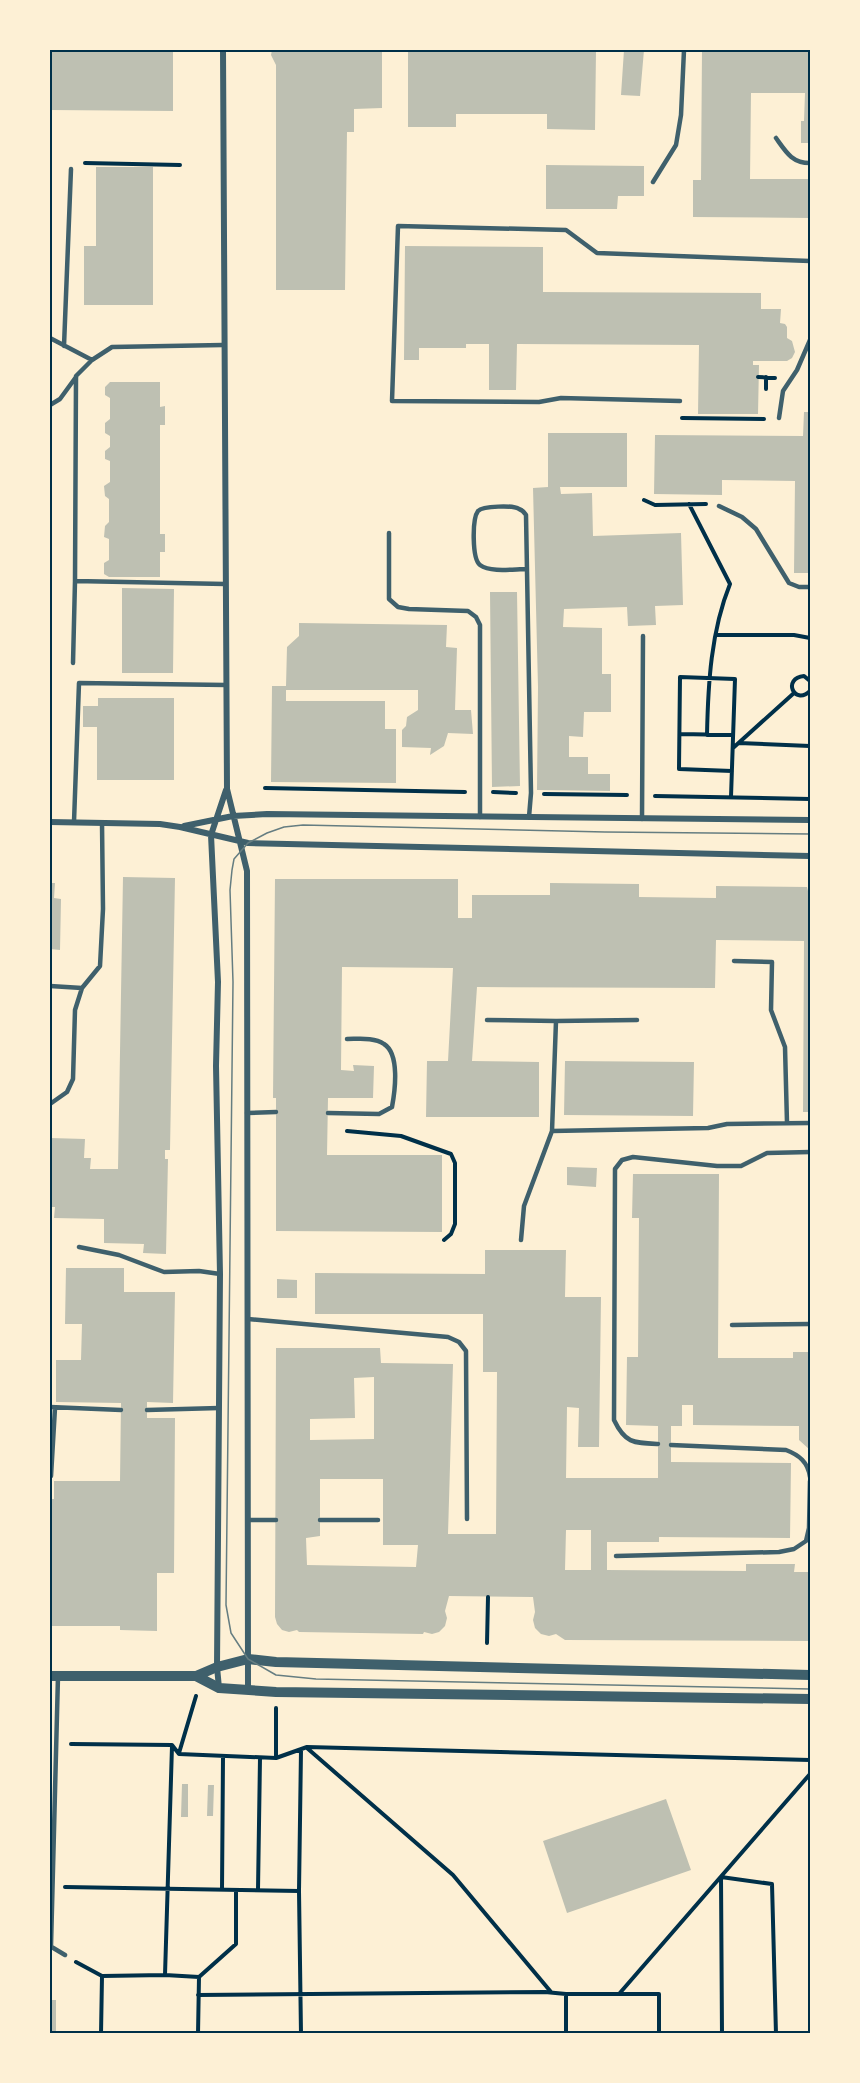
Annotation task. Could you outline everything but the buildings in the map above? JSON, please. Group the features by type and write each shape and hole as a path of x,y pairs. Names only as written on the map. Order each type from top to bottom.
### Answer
{"street":[{"path":"223,50 226,789 247,871 248,1690"},
{"path":"219,1688 217,1667 220,1274 216,1066 218,982 211,835 226,789"},
{"path":"50,822 180,826 233,816 267,814 810,820"},
{"path":"180,826 239,842 810,856"},
{"path":"54,1676 196,1676 217,1667 248,1659 276,1662 810,1675"},
{"path":"196,1676 219,1688 248,1690 810,1699"}],"lane":[{"path":"653,182 676,144 681,115 684,50"},
{"path":"776,138 790,157 810,163"},
{"path":"64,346 71,169"},
{"path":"680,401 561,398 539,402 392,401 398,226 567,230 597,253 810,261"},
{"path":"50,338 92,360"},
{"path":"779,418 783,391 810,340"},
{"path":"50,405 60,399 76,376 92,360 112,347 223,345"},
{"path":"73,663 76,376"},
{"path":"719,506 742,518 756,529 789,583 799,587 810,587"},
{"path":"527,569 488,568 479,564 475,559 474,522 478,512 483,508 513,507 521,509 526,515 527,569 531,793 529,817"},
{"path":"389,533 389,599 398,607 409,609 468,611 476,617 480,625 480,817"},
{"path":"75,581 225,584"},
{"path":"642,819 644,636"},
{"path":"74,822 79,683 226,685"},
{"path":"50,1104 67,1092 73,1079 75,1010 82,988 100,966 103,909 102,823"},
{"path":"734,961 772,962 771,1010 785,1047 788,1123"},
{"path":"50,986 82,988"},
{"path":"487,1020 637,1020"},
{"path":"521,1240 524,1206 552,1131 556,1021"},
{"path":"328,1113 379,1114 392,1107 396,1086 392,1054 386,1044 374,1039 347,1039"},
{"path":"248,1113 276,1112"},
{"path":"552,1131 708,1128 727,1124 810,1123"},
{"path":"658,1444 637,1443 629,1439 621,1434 614,1420 615,1169 622,1160 633,1157 717,1166 741,1166 767,1154 810,1152"},
{"path":"79,1246 119,1255 164,1272 220,1274"},
{"path":"248,1319 448,1337 459,1341 466,1351 467,1519"},
{"path":"732,1325 810,1324"},
{"path":"51,1476 52,1408 121,1410"},
{"path":"147,1410 219,1408"},
{"path":"616,1556 779,1552 794,1549 806,1541 809,1468 798,1455 786,1450 671,1445"},
{"path":"248,1520 276,1520"},
{"path":"320,1520 378,1520"},
{"path":"54,1676 50,1946 65,1955"}],"path":[{"path":"71,169 87,163 180,165"},
{"path":"766,377 766,398"},
{"path":"670,401 673,418 766,419 766,409"},
{"path":"644,500 655,505 719,506"},
{"path":"689,504 730,584 724,599 708,678 707,735"},
{"path":"717,635 794,635 810,638"},
{"path":"810,679 797,676 792,687 794,693 800,696 810,691"},
{"path":"731,798 732,771 732,748 735,680 680,677 679,769 732,771"},
{"path":"732,748 794,693"},
{"path":"680,734 733,735"},
{"path":"738,743 810,746"},
{"path":"340,1113 343,1131 401,1136 451,1154 455,1163 455,1224 451,1234 444,1239"},
{"path":"487,1643 488,1597"},
{"path":"179,1754 196,1696"},
{"path":"276,1704 276,1758"},
{"path":"71,1744 172,1746 179,1754 260,1758 276,1758 307,1747 810,1760"},
{"path":"165,1975 172,1746"},
{"path":"307,1747 453,1875 551,1992"},
{"path":"301,1750 299,1891 301,2034"},
{"path":"222,1890 223,1757"},
{"path":"258,1890 260,1758"},
{"path":"618,1994 810,1774"},
{"path":"721,1877 722,2034"},
{"path":"721,1877 772,1884 776,2034"},
{"path":"52,1887 299,1891"},
{"path":"198,2034 199,1977 236,1944 237,1890"},
{"path":"65,1955 102,1976 199,1977"},
{"path":"101,2034 102,1976"},
{"path":"198,1995 551,1992 659,1994 659,2034"},
{"path":"566,1994 566,2034"}],"tram line":[{"path":"810,834 303,825 284,827 267,833 248,843 234,859 230,890 233,982 226,1605 231,1633 248,1659 276,1675 316,1679 810,1689"}]}
